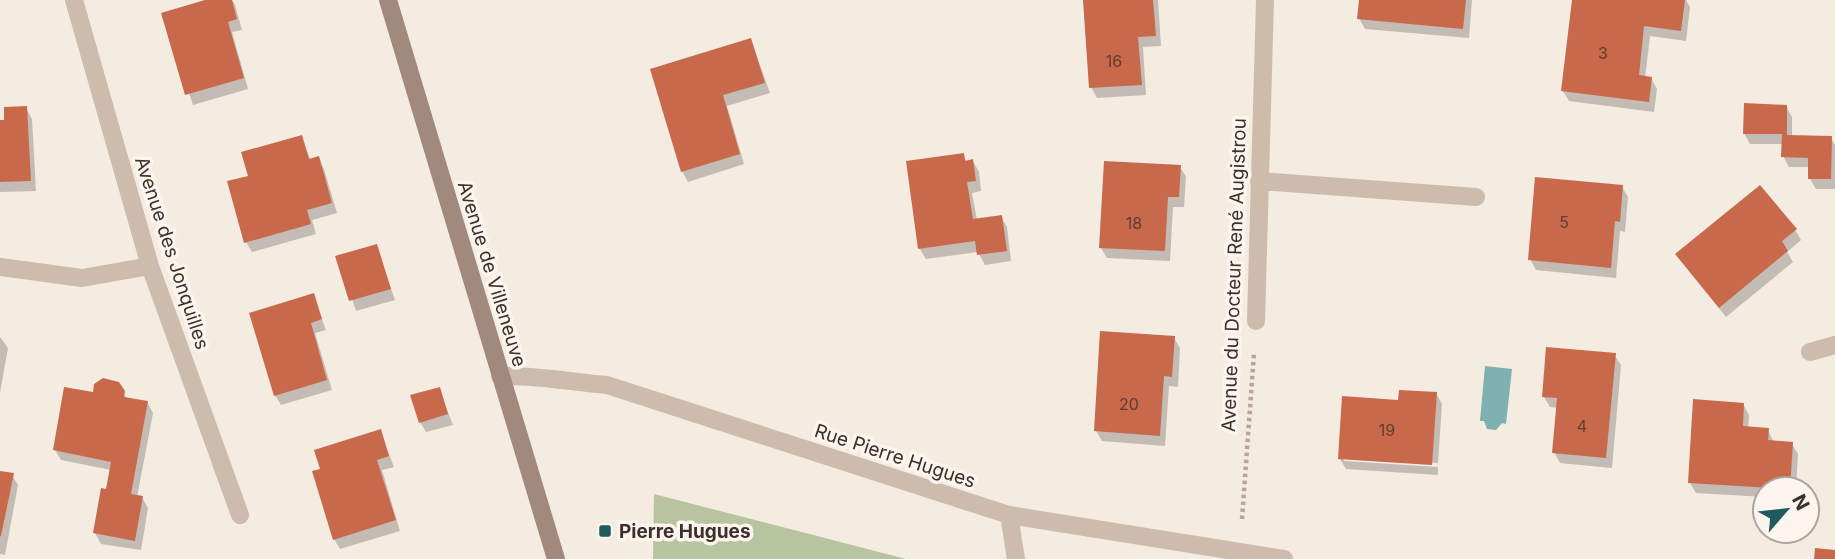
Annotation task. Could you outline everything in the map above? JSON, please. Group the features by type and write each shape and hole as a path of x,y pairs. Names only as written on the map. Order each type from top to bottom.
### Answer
{"main road":[{"name":"Avenue de Villeneuve","path":"388,0 556,559"}],"street":[{"name":"Avenue des Jonquilles","path":"74,0 150,266 240,515"},
{"name":"Avenue du Docteur René Augistrou","path":"1256,321 1265,0"},
{"path":"1259,181 1476,197"},
{"path":"0,267 82,278 150,266"},
{"path":"1810,352 1835,345"},
{"name":"Rue Pierre Hugues","path":"500,376 537,375 546,380 607,385 1009,515 1283,559"},
{"path":"1009,515 1016,559"}],"path":[{"name":"Avenue du Docteur René Augistrou","path":"1240,551 1256,321"}],"green space":[{"path":"654,494 906,559 653,559"}],"water":[{"path":"1485,366 1512,369 1506,424 1502,423 1496,430 1487,429 1484,421 1480,421"}],"building":[{"path":"205,0 232,0 237,19 228,22 244,78 185,95 161,13"},
{"path":"1083,0 1153,0 1156,36 1138,37 1142,85 1089,88"},
{"path":"1359,0 1466,0 1463,29 1357,19"},
{"path":"1572,0 1685,0 1681,31 1644,26 1639,75 1652,77 1649,102 1561,91"},
{"path":"751,38 765,83 723,95 740,154 681,172 650,69"},
{"path":"1744,103 1787,105 1787,135 1832,136 1831,179 1808,179 1808,158 1781,157 1782,134 1743,134"},
{"path":"27,106 31,181 0,182 0,120 4,120 4,107"},
{"path":"302,135 309,159 319,156 332,203 307,210 311,224 244,243 227,181 248,176 241,152"},
{"path":"964,153 965,161 973,159 976,181 967,182 973,219 1002,215 1007,251 977,255 975,241 918,249 906,161"},
{"path":"1104,161 1181,165 1179,197 1168,197 1165,251 1099,248"},
{"path":"1535,177 1623,185 1620,222 1615,221 1611,268 1528,260"},
{"path":"1760,185 1797,229 1782,241 1788,251 1719,308 1675,254"},
{"path":"377,244 391,289 349,301 335,256"},
{"path":"314,293 322,319 311,323 327,380 274,396 249,313"},
{"path":"1100,331 1175,336 1172,377 1164,376 1160,436 1094,431"},
{"path":"1546,347 1616,353 1606,458 1552,453 1557,398 1542,397"},
{"path":"103,378 119,382 125,391 124,397 148,401 131,494 143,496 135,541 93,533 101,488 106,489 111,462 53,450 64,387 93,392 94,384"},
{"path":"440,387 448,414 419,423 410,395"},
{"path":"1399,390 1437,392 1432,465 1338,459 1342,396 1398,400"},
{"path":"1693,399 1744,403 1743,426 1769,428 1768,440 1793,442 1791,475 1751,475 1751,487 1688,483"},
{"path":"381,429 389,456 377,460 396,520 333,540 312,471 320,469 314,450"},
{"path":"0,471 14,473 1,536 0,536"},
{"path":"1815,548 1835,550 1835,559 1814,559"}],"place":[{"name":"Pierre Hugues","path":"605,531"}]}
